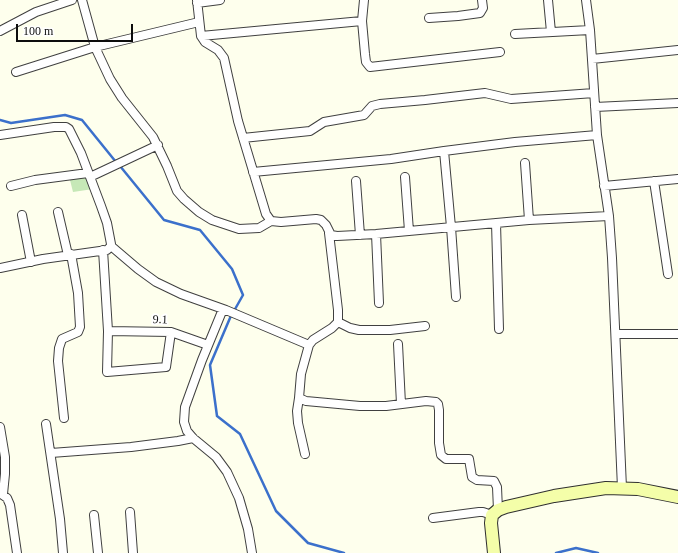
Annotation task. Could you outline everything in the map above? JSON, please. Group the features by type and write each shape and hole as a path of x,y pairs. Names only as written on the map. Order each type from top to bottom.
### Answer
{"main road":[{"path":"494,553 491,523 495,512 516,505 583,491 606,488 638,489 678,497"}],"street":[{"path":"0,31 36,12 72,0"},
{"path":"82,0 95,48 110,79 122,98 158,145 177,190 184,199 199,212 212,220 239,229 259,228 271,221 281,222 316,219 324,222 329,233 338,310 338,322 332,328 313,340 309,345 301,374 297,411 298,423 305,454"},
{"path":"220,0 197,2 201,36 205,42 218,50 224,58 233,102 243,138 266,214 271,221"},
{"path":"364,0 362,21 366,62 370,67 500,52"},
{"path":"429,18 480,13 483,11 482,0"},
{"path":"548,0 551,32"},
{"path":"586,0 590,30 595,107 608,216 616,334 622,488"},
{"path":"201,36 362,21"},
{"path":"16,72 95,48 199,22"},
{"path":"515,34 590,30"},
{"path":"592,59 678,50"},
{"path":"243,138 310,131 324,122 364,115 372,106 380,104 485,93 490,93 505,98 517,99 594,93"},
{"path":"595,107 678,103"},
{"path":"0,135 42,128 66,127 75,139 107,223 111,238 107,248 107,372 166,367 171,332"},
{"path":"253,172 391,159 514,142 598,135"},
{"path":"11,186 35,180 89,175 124,162 158,145"},
{"path":"444,151 452,227 456,297"},
{"path":"525,163 528,220"},
{"path":"405,177 409,231"},
{"path":"604,186 678,179"},
{"path":"356,181 360,235"},
{"path":"654,181 668,274"},
{"path":"58,212 70,254 78,294 80,327 78,332 62,339 60,342 58,361 64,418"},
{"path":"22,215 31,262"},
{"path":"329,233 333,236 360,235 528,220 608,216"},
{"path":"496,223 499,329"},
{"path":"376,234 379,303"},
{"path":"0,268 107,248 156,282 309,345"},
{"path":"224,310 208,345 185,407 184,422 187,430 193,438 216,457 227,472 239,498 248,529 252,553"},
{"path":"338,322 350,328 359,330 390,330 425,326"},
{"name":"9.1","path":"108,331 171,332 208,345"},
{"path":"616,334 678,334"},
{"path":"398,344 401,404"},
{"path":"299,398 306,401 351,406 372,406 429,401 433,401 438,404 439,444 441,455 446,459 469,459 472,477 478,480 494,481 498,493 495,512 479,512 433,518"},
{"path":"46,424 63,553"},
{"path":"0,427 5,457 5,474 1,494 7,498 10,505 17,553"},
{"path":"51,453 131,447 193,438"},
{"path":"130,512 133,553"},
{"path":"94,515 98,553"}],"green space":[{"path":"83,173 93,189 73,192 69,176"}],"waterway":[{"path":"0,120 11,123 65,115 82,120 116,162"},
{"path":"120,166 164,220 200,230 232,269 243,295 230,318 210,365 217,416 240,434 276,511 308,543 344,553"},
{"path":"556,553 576,548 598,553"}]}
